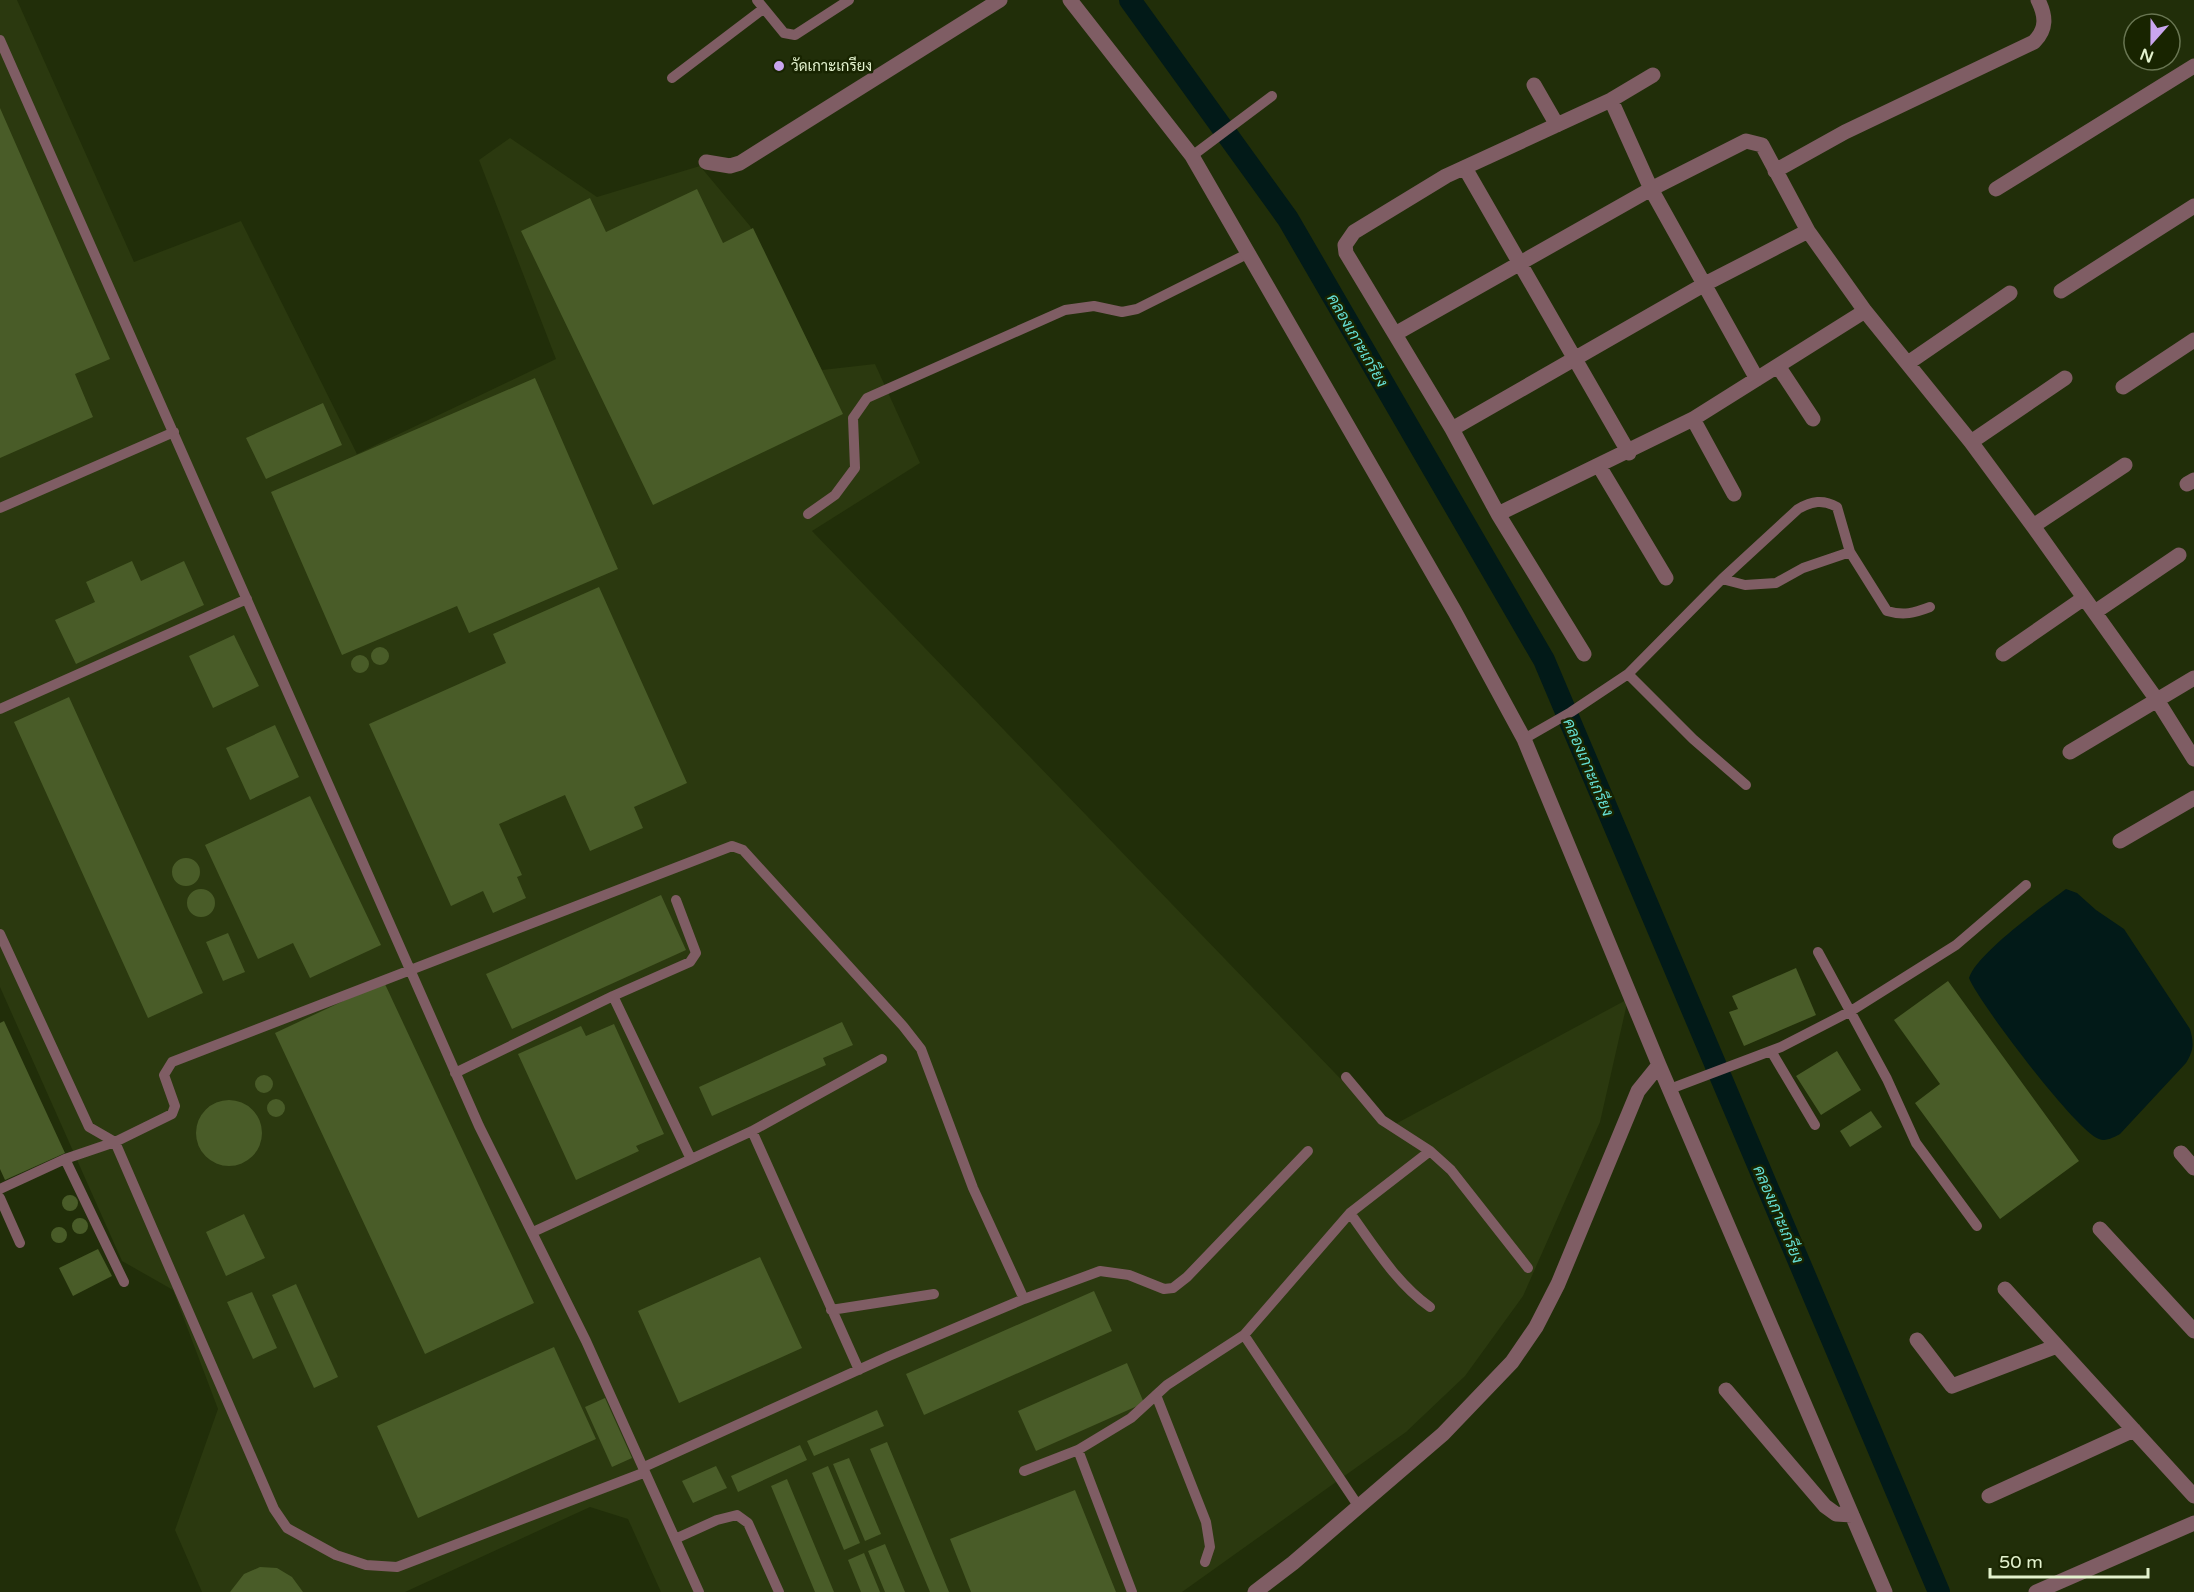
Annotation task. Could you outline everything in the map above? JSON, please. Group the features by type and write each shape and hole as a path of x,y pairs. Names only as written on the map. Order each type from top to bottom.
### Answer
{"street":[{"path":"706,162 730,166 740,163 1000,0"},
{"path":"1070,0 1192,156 1455,612 1524,739 1659,1065 1885,1592"},
{"path":"1775,171 1845,132 2034,42 2041,34 2045,20 2038,0"},
{"path":"1996,189 2194,66"},
{"path":"1584,654 1498,514 1452,429 1346,253 1348,238 1374,219 1465,168 1611,100 1653,75"},
{"path":"1534,85 1557,125"},
{"path":"1611,100 1651,189 1757,379"},
{"path":"1395,334 1651,189 1746,141 1762,145 1808,231 1865,310 1971,442 2033,526 2157,700 2194,759"},
{"path":"1465,168 1577,359 1629,453"},
{"path":"2061,291 2194,206"},
{"path":"1452,429 1705,284 1808,231"},
{"path":"1908,363 2010,293"},
{"path":"1498,514 1629,453 1693,419 1865,310"},
{"path":"2122,387 2194,340"},
{"path":"1778,366 1813,419"},
{"path":"1971,442 2065,378"},
{"path":"1693,419 1734,494"},
{"path":"2033,526 2125,465"},
{"path":"1599,466 1666,578"},
{"path":"2095,612 2179,555"},
{"path":"2003,654 2084,598"},
{"path":"2070,752 2194,678"},
{"path":"2120,841 2194,798"},
{"path":"1255,1592 1359,1507 1443,1434 1512,1362 1536,1326 1558,1284 1638,1091 1659,1065"},
{"path":"2181,1153 2194,1168"},
{"path":"2100,1228 2194,1331"},
{"path":"2005,1288 2194,1496"},
{"path":"1917,1340 1952,1386 2057,1346"},
{"path":"1726,1390 1825,1506 1836,1514 1852,1515"},
{"path":"1989,1496 2134,1430"},
{"path":"2036,1592 2194,1523"}],"lane":[{"path":"672,78 760,4 784,33 795,35 849,0"},
{"path":"0,40 455,1073 533,1232 699,1592"},
{"path":"1192,156 1272,96"},
{"path":"808,514 835,495 855,468 853,418 867,398 1065,310 1094,306 1122,312 1137,309 1247,254"},
{"path":"0,508 174,432"},
{"path":"1524,739 1629,674 1722,579 1798,509 1810,502 1827,501 1837,507 1850,552 1887,611 1900,615 1913,614 1930,607"},
{"path":"1722,579 1745,585 1776,583 1803,568 1850,552"},
{"path":"0,709 247,599"},
{"path":"1629,674 1693,739 1746,785"},
{"path":"0,1189 65,1159 114,1142 172,1114 175,1106 164,1074 172,1062 732,846 743,850 903,1026 921,1049 973,1188 1024,1299"},
{"path":"1670,1089 1771,1051 1851,1011 1956,945 2026,885"},
{"path":"455,1073 613,996 690,962 696,953 676,900"},
{"path":"0,933 89,1127 114,1142 274,1509 287,1528 336,1555 366,1565 397,1567 644,1470 859,1370 1024,1299 1100,1271 1129,1275 1164,1289 1173,1288 1308,1151"},
{"path":"1818,952 1887,1079 1916,1143 1977,1226"},
{"path":"613,996 690,1158"},
{"path":"1771,1051 1815,1125"},
{"path":"533,1232 752,1131 882,1059"},
{"path":"1346,1077 1382,1120 1430,1150 1450,1170 1528,1268"},
{"path":"752,1131 859,1370"},
{"path":"1024,1471 1078,1450 1131,1418 1156,1395 1244,1335 1350,1213 1430,1150"},
{"path":"65,1159 124,1282"},
{"path":"0,1198 20,1244"},
{"path":"1350,1213 1380,1255 1420,1300 1430,1307"},
{"path":"831,1310 934,1294"},
{"path":"1244,1335 1359,1507"},
{"path":"1156,1395 1206,1522 1210,1547 1205,1562"},
{"path":"1078,1450 1132,1592"},
{"path":"675,1539 717,1520 736,1515 748,1523 779,1592"}],"shaded area":[{"path":"0,0 17,0 134,262 241,221 357,454 556,359 479,160 510,138 597,197 700,166 750,226 822,370 875,364 920,463 812,531 1388,1128 1628,999 1600,1122 1523,1296 1465,1376 1406,1432 1182,1592 661,1592 628,1519 590,1507 405,1592 202,1592 175,1530 218,1409 173,1290 122,1261 0,987"}],"water":[{"path":"2066,889 2077,893 2096,910 2124,929 2190,1029 2192,1038 2192,1050 2186,1063 2120,1134 2107,1140 2099,1139 2088,1131 2051,1092 1990,1013 1969,978 1974,968 1997,944"}],"building":[{"path":"0,108 110,359 75,374 93,417 0,458"},
{"path":"697,189 723,243 753,228 843,414 653,505 521,231 590,198 606,232"},
{"path":"535,378 618,569 469,633 457,606 342,655 271,492"},
{"path":"323,403 342,445 266,479 246,438"},
{"path":"132,561 141,581 184,561 204,605 76,664 55,620 95,602 86,582"},
{"path":"599,587 687,783 634,807 643,828 590,851 565,795 499,824 522,875 517,877 526,898 493,913 483,891 451,906 369,724 506,663 493,634"},
{"path":"234,635 259,686 213,708 189,656"},
{"path":"380,647 386,650 389,656 386,662 380,665 374,662 371,656 374,650"},
{"path":"360,655 366,658 369,664 366,670 360,673 354,670 351,664 354,658"},
{"path":"69,697 203,993 148,1018 14,722"},
{"path":"275,725 299,777 250,800 226,748"},
{"path":"310,796 381,945 310,978 293,943 258,959 205,845"},
{"path":"186,858 196,862 200,872 196,882 186,886 176,882 172,872 176,862"},
{"path":"201,889 211,893 215,903 211,913 201,917 191,913 187,903 191,893"},
{"path":"661,895 686,950 512,1029 486,974"},
{"path":"228,933 245,972 223,981 206,942"},
{"path":"1796,968 1816,1015 1744,1046 1729,1012 1738,1009 1732,996"},
{"path":"1948,981 2079,1161 2000,1219 1915,1103 1940,1084 1894,1020"},
{"path":"384,982 534,1303 425,1354 275,1033"},
{"path":"4,1021 65,1153 5,1180 0,1169 0,1023"},
{"path":"842,1022 853,1045 823,1058 826,1065 712,1116 699,1087"},
{"path":"614,1024 664,1134 636,1146 639,1151 576,1180 518,1054 581,1026 586,1036"},
{"path":"1837,1051 1861,1090 1821,1115 1796,1076"},
{"path":"264,1075 270,1078 273,1084 270,1090 264,1093 258,1090 255,1084 258,1078"},
{"path":"276,1099 282,1102 285,1108 282,1114 276,1117 270,1114 267,1108 270,1102"},
{"path":"229,1100 242,1103 252,1110 259,1120 262,1133 259,1146 252,1156 242,1163 229,1166 216,1163 206,1156 199,1146 196,1133 199,1120 206,1110 216,1103"},
{"path":"1871,1111 1882,1127 1850,1147 1840,1131"},
{"path":"70,1195 76,1197 78,1203 76,1209 70,1211 64,1209 62,1203 64,1197"},
{"path":"244,1214 265,1258 226,1276 206,1232"},
{"path":"80,1218 86,1220 88,1226 86,1232 80,1234 74,1232 72,1226 74,1220"},
{"path":"59,1227 65,1229 67,1235 65,1241 59,1243 53,1241 51,1235 53,1229"},
{"path":"98,1249 112,1276 73,1296 59,1268"},
{"path":"760,1257 802,1348 679,1403 638,1311"},
{"path":"296,1284 338,1377 314,1388 272,1295"},
{"path":"1094,1291 1112,1331 924,1415 906,1374"},
{"path":"252,1292 277,1348 253,1359 227,1302"},
{"path":"554,1347 596,1439 418,1518 377,1426"},
{"path":"1127,1363 1144,1403 1036,1451 1018,1411"},
{"path":"605,1398 632,1458 612,1467 585,1407"},
{"path":"877,1410 884,1426 814,1456 807,1441"},
{"path":"887,1442 949,1592 930,1592 870,1449"},
{"path":"800,1445 807,1460 738,1492 731,1476"},
{"path":"849,1458 881,1534 865,1541 833,1464"},
{"path":"716,1466 727,1488 693,1503 682,1481"},
{"path":"828,1466 860,1543 844,1550 812,1473"},
{"path":"787,1479 834,1592 815,1592 771,1486"},
{"path":"1075,1490 1116,1592 971,1592 950,1539"},
{"path":"885,1544 905,1592 885,1592 868,1551"},
{"path":"864,1553 880,1592 861,1592 848,1560"},
{"path":"260,1567 277,1568 292,1577 303,1592 230,1592 244,1574"}],"waterway":[{"name":"คลองเกาะเกรียง","path":"1130,0 1288,219 1544,660 1939,1592"}],"place":[{"name":"วัดเกาะเกรียง","path":"779,66"}]}
